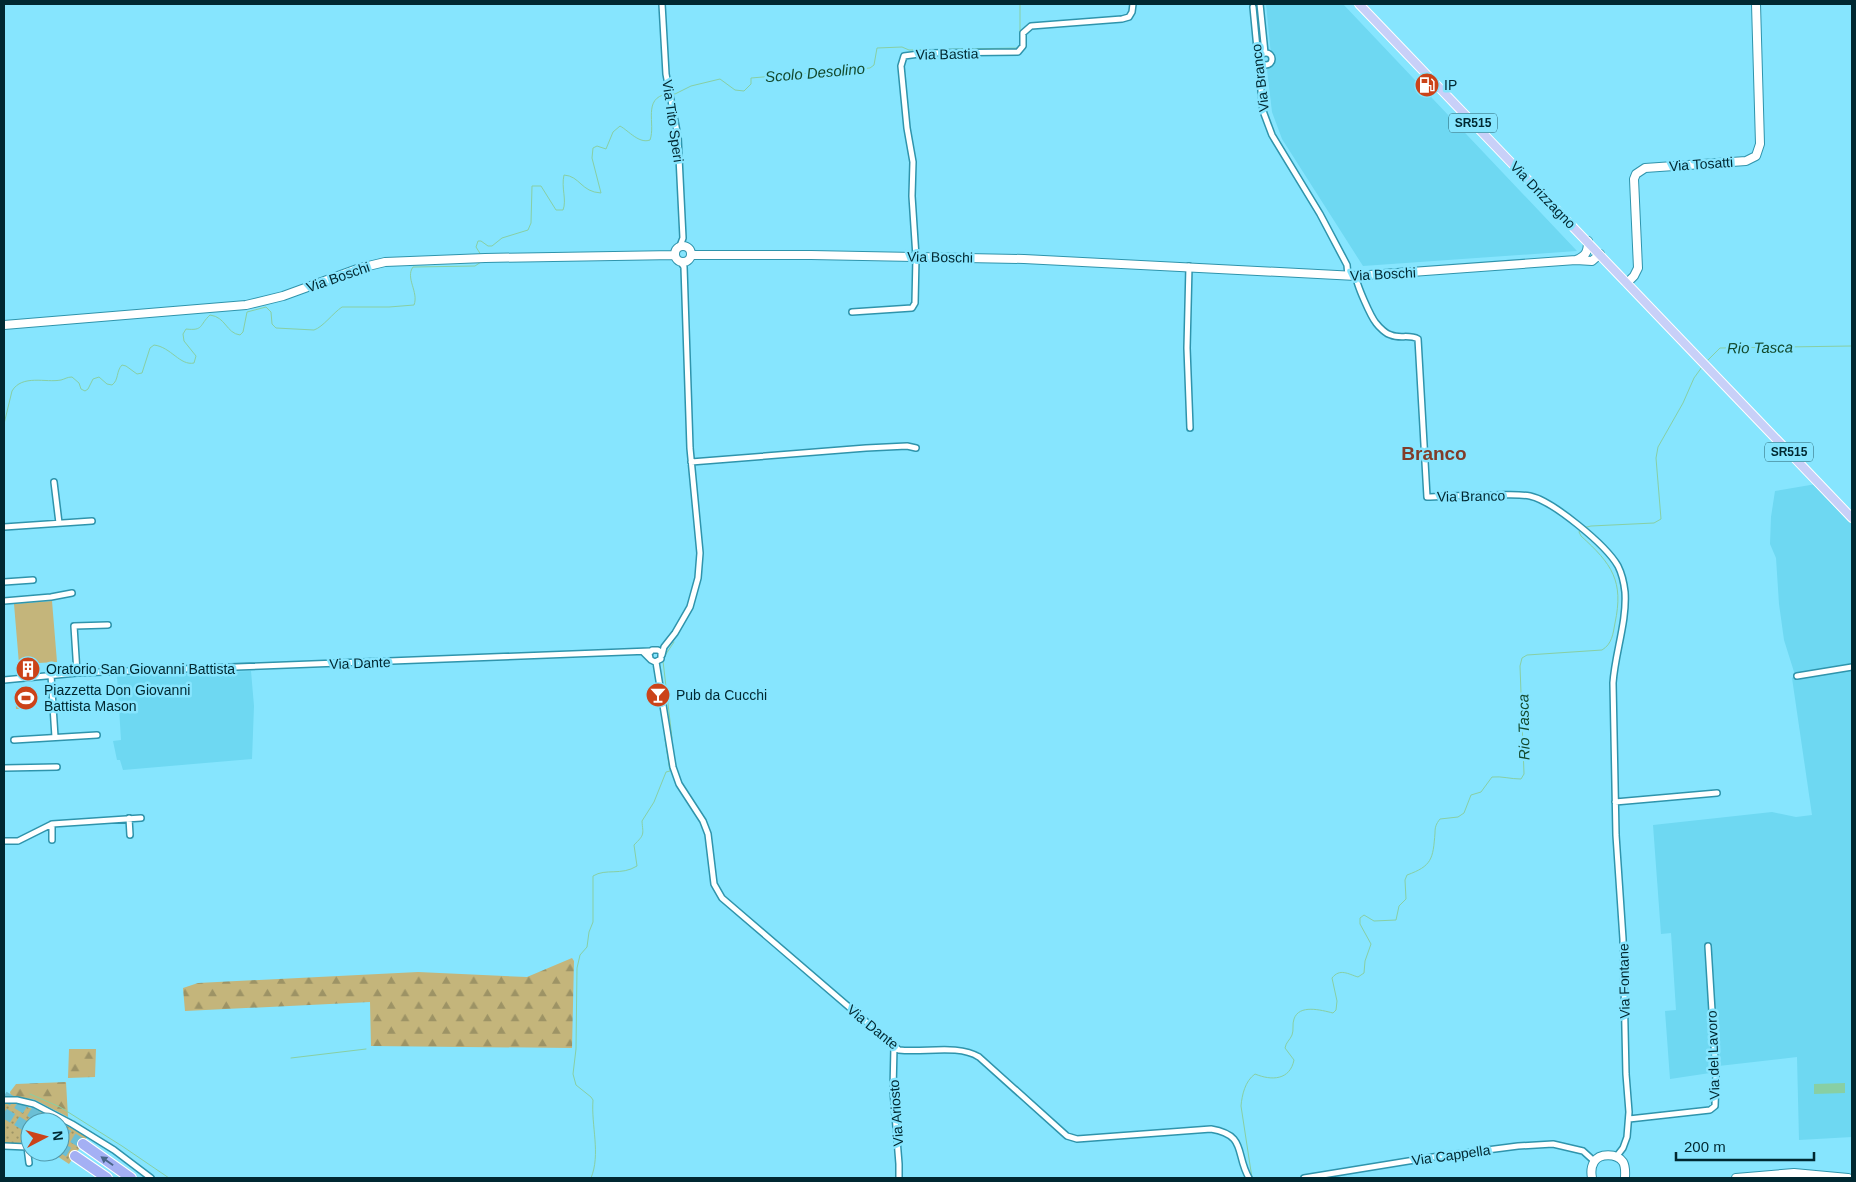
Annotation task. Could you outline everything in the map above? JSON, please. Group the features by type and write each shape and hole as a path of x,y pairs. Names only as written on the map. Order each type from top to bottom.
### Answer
{"highway":[{"path":"83,1144 131,1178"},
{"path":"75,1156 107,1178"}],"main road":[{"name":"Via Drizzagno","path":"1359,4 1852,518"}],"street":[{"name":"Via Tito Speri","path":"662,4 665,63 678,137 683,244"},
{"name":"Via Bastia","path":"916,257 912,196 913,162 907,128 901,66 904,56 928,53 1018,52 1023,46 1023,33 1031,26 1122,19 1130,17 1133,4"},
{"path":"1260,4 1265,53"},
{"name":"Via Tosatti","path":"1627,283 1638,268 1634,179 1636,174 1645,168 1746,161 1756,156 1760,144 1756,4"},
{"name":"Via Branco","path":"1253,7 1263,111 1272,136 1301,182 1376,322 1390,335 1397,337 1408,336 1418,339 1427,497 1530,496 1550,505 1586,532 1613,559 1623,582 1624,611 1615,661"},
{"path":"1580,258 1588,249 1588,241"},
{"path":"643,652 656,662 660,659 664,647 675,633 690,607 698,578 700,553 691,462 684,260 690,250 683,244 675,252 684,260"},
{"name":"Via Boschi","path":"4,325 246,305 283,296 360,268 385,262 476,258 684,260 757,254 1024,259 1189,266 1352,276 1580,258 1600,254"},
{"path":"1592,261 1600,254"},
{"path":"852,312 912,308 916,303 916,257"},
{"name":"Via Boschi","path":"1580,258 1612,267"},
{"path":"1189,266 1188,348 1190,428"},
{"path":"691,462 866,448 907,446 916,448"},
{"path":"54,482 59,523"},
{"path":"4,528 92,521"},
{"path":"4,582 33,580"},
{"path":"4,601 51,597 72,593"},
{"path":"78,674 74,626 108,625"},
{"path":"653,650 664,647"},
{"path":"653,650 659,650 662,655"},
{"path":"650,658 653,650"},
{"name":"Via Dante","path":"4,680 51,675 643,652 653,650"},
{"name":"Via Fontane","path":"1615,661 1613,682 1616,835 1623,939 1629,1119 1628,1137 1623,1148 1616,1156"},
{"name":"Via Dante","path":"656,662 673,767 679,784 708,834 714,884 722,898 899,1050 915,1052 962,1050 971,1052 979,1057 1067,1136 1077,1139 1211,1129 1224,1131 1238,1145 1248,1177"},
{"path":"1797,676 1852,668"},
{"path":"51,675 55,737"},
{"path":"14,740 97,734"},
{"path":"4,768 57,768"},
{"path":"1615,802 1717,793"},
{"path":"129,818 130,835"},
{"path":"4,841 18,841 52,824 141,818"},
{"path":"52,824 52,840"},
{"name":"Via del Lavoro","path":"1629,1119 1710,1110 1715,1106 1716,1076 1708,946"},
{"name":"Via Ariosto","path":"894,1047 893,1090 899,1178"},
{"path":"4,1100 17,1100 34,1104 114,1150 151,1178"},
{"name":"Via Cappella","path":"1304,1178 1518,1146 1545,1144 1561,1144 1575,1148 1594,1161"},
{"path":"4,1146 27,1147 29,1163"},
{"path":"1592,1178 1594,1161 1598,1157 1605,1155 1616,1156 1623,1162 1625,1178"},
{"path":"1736,1178 1794,1173 1848,1178"}],"shaded area":[{"path":"1266,4 1343,4 1577,251 1363,266 1282,139 1272,112 1267,70 1271,55"},
{"path":"1816,484 1852,521 1852,1137 1799,1140 1797,1057 1710,1067 1710,1073 1670,1079 1665,1011 1676,1010 1671,933 1661,934 1653,825 1772,812 1796,817 1812,815 1792,678 1795,675 1784,640 1776,558 1770,544 1771,517 1775,491"},
{"path":"251,671 254,706 252,759 123,770 120,760 117,760 113,741 121,740 117,676"},
{"path":"1845,1083 1845,1093 1814,1094 1814,1084"}],"green space":[{"path":"52,601 57,662 19,664 14,604"},
{"path":"25,690 26,709 16,709 15,691"},
{"path":"572,958 574,961 572,1048 371,1046 370,1002 185,1011 183,988 198,983 418,972 527,977"},
{"path":"69,1049 96,1049 95,1077 68,1078"},
{"path":"66,1082 68,1112 58,1112 33,1099 11,1097 10,1092 16,1084"},
{"path":"4,1104 22,1105 41,1112 20,1112 20,1143 4,1144"},
{"path":"70,1127 87,1137 69,1164 66,1162 70,1162"}],"waterway":[{"name":"Scolo Desolino","path":"1020,4 1020,45"},
{"name":"Scolo Desolino","path":"671,94 691,86 720,79 735,90 744,91 751,84 751,78 870,68 874,65 877,48 902,47 909,50 1019,48"},
{"name":"Scolo Desolino","path":"481,255 476,247 478,241 492,246 502,238 528,230 531,223 532,186 541,186 556,210 563,210 564,206 564,175 574,178 589,190 601,193 592,158 593,148 597,146 606,149 613,132 620,126 638,139 650,140 652,106 659,96 667,94"},
{"name":"Scolo Desolino","path":"4,424 12,391 16,386 28,381 55,381 72,377 79,383 81,389 85,391 93,379 99,377 107,384 112,385 116,381 122,365 137,374 142,373 150,348 154,345 160,346 184,362 194,363 196,356 184,341 183,334 186,329 201,327 210,315 215,316 235,334 240,335 243,332 247,312 266,307 271,312 272,324 276,328 314,330 342,307 414,305 415,295 410,276 413,267 475,266 481,262"},
{"name":"Rio Tasca","path":"1706,362 1720,348 1852,346"},
{"name":"Rio Tasca","path":"1583,528 1654,523 1661,519 1656,458 1658,447 1683,403 1694,378 1702,367"},
{"name":"Rio Tasca","path":"1252,1178 1241,1106 1246,1084 1255,1074 1274,1078 1289,1072 1294,1060 1285,1048 1292,1035 1293,1021 1297,1014 1311,1009 1333,1013 1336,1010 1337,1001 1332,978 1341,972 1358,977 1364,973 1365,961 1371,944 1360,924 1360,918 1364,915 1374,921 1396,920 1399,906 1406,899 1405,880 1407,875 1422,868 1430,860 1436,827 1440,819 1458,817 1464,813 1471,795 1481,792 1492,777 1521,779 1524,774 1520,666 1522,658 1527,655 1602,650 1610,642 1614,631 1617,608 1616,584 1608,565 1581,536 1580,530"},
{"path":"672,738 663,661 674,642"},
{"path":"591,1178 596,1150 593,1100 576,1085 573,1074 576,1049 577,968 580,955 587,947 589,932 593,922 593,876 603,872 625,871 637,866 634,845 642,834 642,821 654,802 666,772 670,771 665,739"},
{"path":"291,1058 366,1049"},
{"path":"30,1094 60,1107 169,1178"}],"tunnel":[{"path":"4,1096 30,1112"},
{"path":"4,1113 20,1123"},
{"path":"70,1136 83,1144"},
{"path":"70,1153 75,1156"}],"place":[{"name":"IP","path":"1427,85"},
{"name":"Oratorio San Giovanni Battista","path":"28,669"},
{"name":"Pub da Cucchi","path":"658,695"},
{"name":"Piazzetta Don Giovanni Battista Mason","path":"26,698"}],"district":[{"name":"Branco","path":"1434,453"}]}
